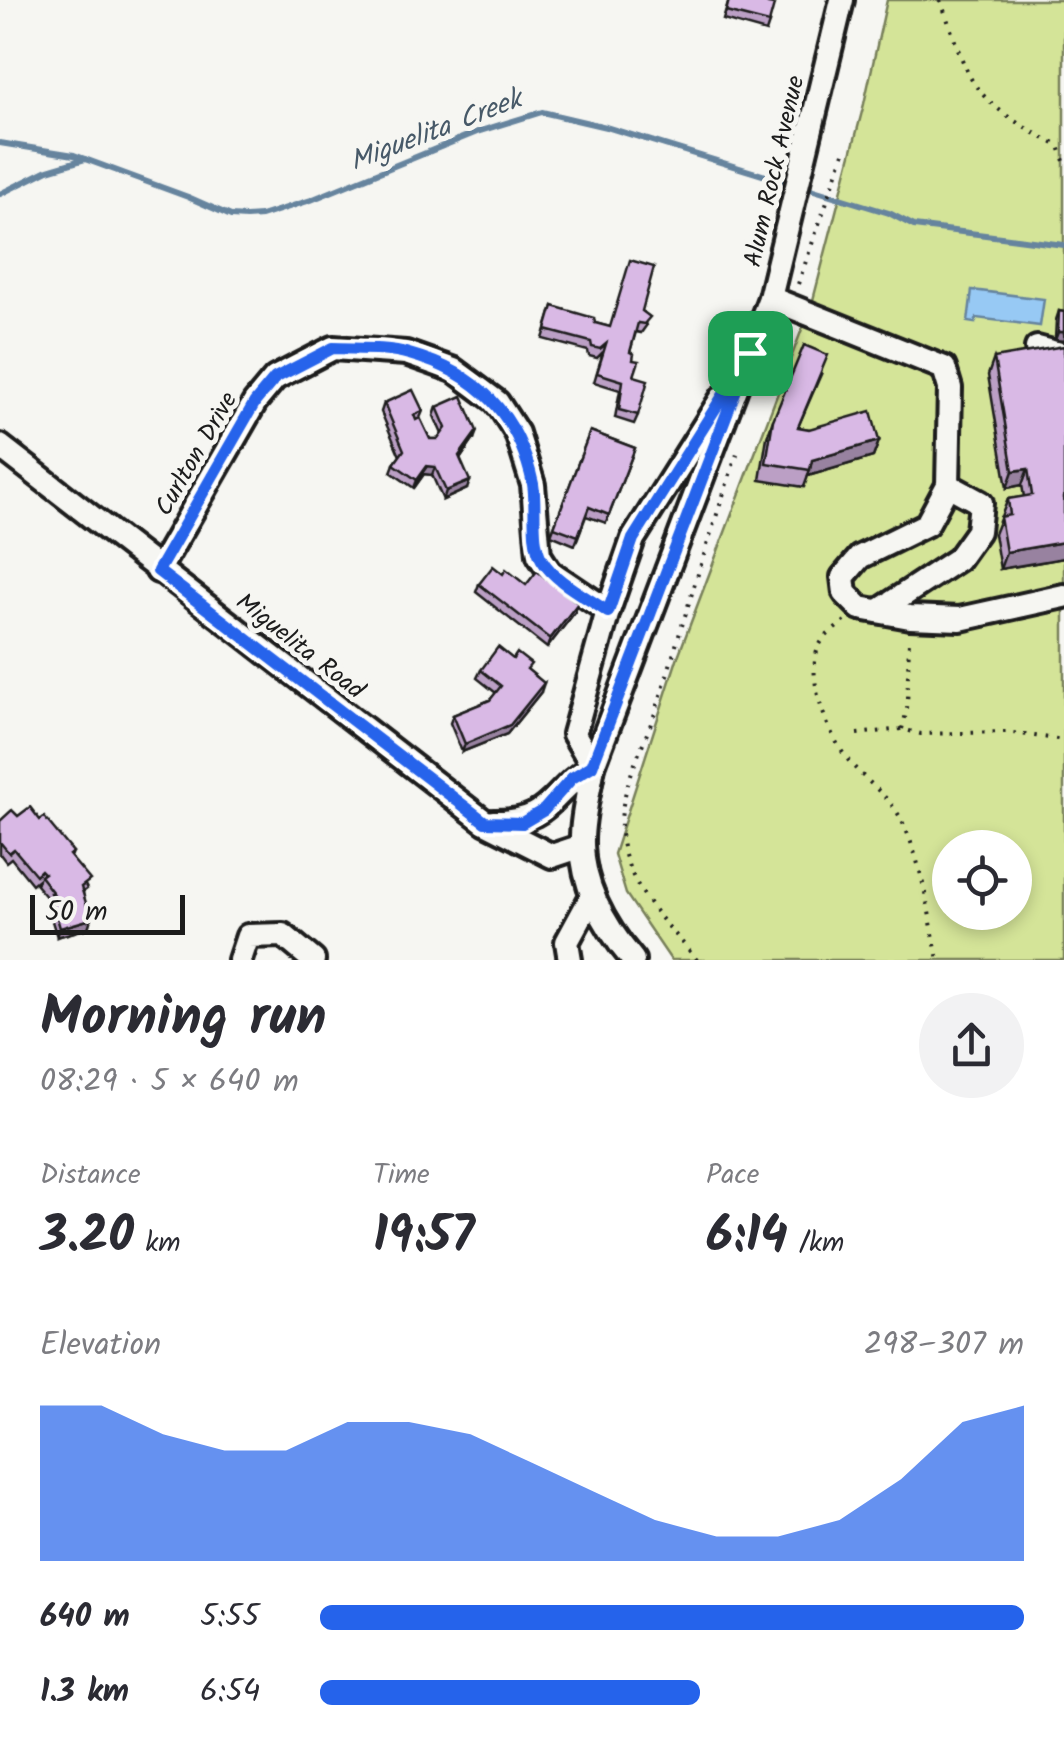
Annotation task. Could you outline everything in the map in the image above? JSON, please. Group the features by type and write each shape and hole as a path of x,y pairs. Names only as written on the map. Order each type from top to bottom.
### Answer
{"street":[{"name":"Alum Rock Avenue","path":"592,766 574,734 633,539 780,302 785,235 842,0"},
{"path":"780,302 944,368 950,388 948,484 928,524 860,557 843,576 845,593 869,609 910,617 960,618 1064,596"},
{"name":"Curlton Drive","path":"158,571 255,402 275,378 333,348 406,352 454,370 497,402 517,433 533,485 539,556 550,572 608,612"},
{"path":"1037,348 1064,355"},
{"name":"Alum Rock Avenue","path":"633,960 613,936 592,896 582,846 592,766 750,353"},
{"name":"Miguelita Road","path":"0,446 485,822 552,856 582,846"},
{"path":"869,609 958,559 978,531 981,503 948,484"},
{"path":"485,822 522,823 544,810 572,778 592,766"},
{"path":"570,960 567,942 592,896"},
{"path":"240,960 248,936 283,936 313,960"}],"path":[{"path":"940,0 969,76 978,89 1030,131 1059,146 1064,161"},
{"path":"780,302 813,240 845,150"},
{"path":"697,960 634,885 622,844 622,804 660,700 739,446"},
{"path":"869,609 821,642 814,677 828,728 840,750 900,816 912,846 938,960"},
{"path":"902,729 908,692 910,617"},
{"path":"857,734 902,729 922,734 1006,732 1064,740"}],"green space":[{"path":"887,0 1064,0 1064,960 671,960 626,894 614,854 677,659 813,300"}],"water":[{"path":"972,290 1044,299 1040,326 977,318 975,323 968,322"}],"building":[{"path":"729,0 769,0 768,4 774,5 769,23 726,12"},
{"path":"630,260 654,267 642,311 650,317 644,324 638,323 630,352 634,354 633,360 639,361 634,376 648,380 638,415 619,410 623,381 597,373 606,344 600,349 592,347 591,342 546,330 553,306 610,327"},
{"path":"1059,311 1064,312 1064,332 1058,332"},
{"path":"804,345 828,355 798,427 809,429 871,411 879,441 812,460 810,470 766,463 773,420"},
{"path":"1064,346 1064,542 1006,552 1000,517 1010,515 1008,499 1032,495 1028,469 1013,471 994,358"},
{"path":"413,390 423,411 414,415 416,420 420,418 430,439 438,439 446,428 437,407 462,396 477,431 459,456 470,481 446,491 435,467 427,466 417,480 394,464 404,450 384,403"},
{"path":"590,431 635,448 609,515 589,507 578,536 554,527"},
{"path":"493,566 503,574 506,569 526,585 537,571 578,603 550,639 479,584"},
{"path":"498,647 513,659 517,653 531,664 527,669 544,683 510,725 465,744 453,715 490,700 501,686 481,670"},
{"path":"30,807 40,820 44,817 73,852 69,855 90,880 81,887 91,919 60,928 53,893 40,876 44,873 41,870 36,875 14,849 9,853 0,842 0,821 12,810 18,816"}],"waterway":[{"name":"Miguelita Creek","path":"0,143 74,155 231,216 246,217 311,200 477,132 542,112 606,127 792,184"},
{"path":"0,194 48,170 85,159"},
{"name":"Miguelita Creek","path":"804,187 889,213 914,226 1064,245"}],"route":[{"path":"333,348 406,352 454,370 497,402 517,433 533,485 539,556 550,572 608,612 633,539 750,353 592,766 572,778 544,810 522,823 485,822 158,571 255,402 275,378 333,348"}]}
